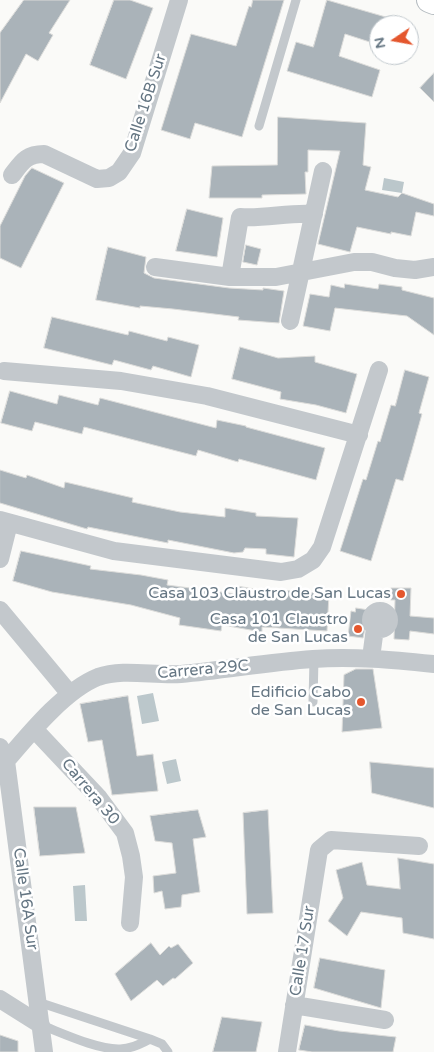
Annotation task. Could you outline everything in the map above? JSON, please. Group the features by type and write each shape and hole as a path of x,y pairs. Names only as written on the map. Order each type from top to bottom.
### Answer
{"main road":[{"path":"429,0 434,2"}],"street":[{"name":"Calle 16B Sur","path":"12,175 26,158 34,154 44,154 97,179 109,178 119,172 132,153 179,0"},
{"path":"290,321 323,171"},
{"path":"230,277 240,217 256,218 297,213 314,214"},
{"path":"155,267 230,277 276,277 354,262 372,262 395,268 415,270 434,267"},
{"path":"0,559 5,521 114,551 245,569 281,572 298,570 313,560 322,547 379,370"},
{"path":"4,371 121,381 198,395 359,435"},
{"path":"0,610 70,694"},
{"path":"371,658 375,628"},
{"name":"Carrera 29C","path":"3,754 70,694 99,676 118,673 180,674 314,659 371,658 434,664"},
{"name":"Carrera 30","path":"34,728 99,798 125,834 134,877 130,923"},
{"name":"Calle 16A Sur","path":"3,754 44,1052"},
{"name":"Calle 17 Sur","path":"287,1052 319,850 331,840 419,846"},
{"path":"0,999 40,1025"},
{"path":"18,1011 38,1002"},
{"path":"294,1004 386,1020"}],"lane":[{"path":"260,126 296,0"},
{"path":"313,702 314,659"},
{"path":"38,1002 150,1039 162,1044 168,1052"},
{"path":"40,1025 105,1048 121,1049 136,1046 150,1039"}],"shaded area":[{"path":"384,178 404,182 402,193 382,190"},
{"path":"153,693 159,721 142,724 137,696"},
{"path":"176,759 181,781 167,784 162,762"},
{"path":"85,885 87,921 75,921 73,886"}],"building":[{"path":"24,0 70,0 49,33 53,35 38,61 26,54 0,103 0,33"},
{"path":"114,0 130,0 153,8 126,79 90,65"},
{"path":"253,0 284,0 242,137 195,123 190,139 161,130 191,34 236,46 249,6 251,7"},
{"path":"327,0 379,15 369,15 369,42 345,34 339,56 380,70 372,97 287,71 296,42 313,47"},
{"path":"434,73 434,102 420,88"},
{"path":"278,117 366,123 363,165 371,167 365,190 398,197 402,193 434,204 434,216 416,212 411,236 357,227 350,252 318,244 340,151 308,150 308,172 305,172 306,194 262,195 262,198 209,198 212,166 277,165"},
{"path":"32,168 64,183 21,268 0,258 0,226 25,176"},
{"path":"187,209 223,218 217,257 176,251"},
{"path":"246,245 261,249 257,265 243,262"},
{"path":"108,247 146,257 144,273 154,278 229,288 263,290 263,288 284,291 279,323 238,320 239,317 173,309 140,306 140,308 96,300"},
{"path":"345,284 378,289 379,284 402,287 402,290 434,298 434,335 407,316 335,308 330,331 303,326 310,294 329,297 331,285 344,288"},
{"path":"52,317 128,335 129,331 167,341 168,337 199,345 191,377 153,366 151,370 114,360 112,365 44,348"},
{"path":"240,347 278,358 315,356 315,362 357,374 346,413 316,405 280,399 281,392 232,379"},
{"path":"405,370 429,377 419,413 422,414 403,481 396,479 371,561 340,551 363,479 366,480 391,405 395,406"},
{"path":"10,391 57,404 59,395 98,405 100,398 216,428 217,420 246,426 325,448 316,480 239,459 238,462 198,450 196,456 84,427 82,434 35,422 32,431 1,423"},
{"path":"0,470 26,478 27,475 64,488 65,482 133,498 132,502 180,512 225,517 225,508 256,513 256,516 298,518 294,557 266,554 266,549 245,548 243,552 234,553 168,540 168,543 88,527 87,529 0,503"},
{"path":"21,551 91,566 90,569 168,580 167,585 236,594 237,586 279,593 280,590 329,594 327,631 262,627 262,632 222,625 221,631 179,625 180,618 131,605 52,592 13,581"},
{"path":"391,588 411,588 410,616 434,618 434,634 410,631 409,640 394,639 395,600 391,600"},
{"name":"Casa 101 Claustro de San Lucas","path":"356,608 369,610 363,638 348,636 351,611 355,612"},
{"name":"Edificio Cabo de San Lucas","path":"356,669 373,669 382,728 342,732 344,675"},
{"path":"128,696 137,756 153,754 158,791 112,795 102,740 88,742 80,704"},
{"path":"370,762 434,768 434,808 372,793"},
{"path":"34,807 76,807 85,853 40,856"},
{"path":"198,810 206,837 193,839 200,892 182,895 181,907 165,909 162,891 154,893 153,876 176,873 172,843 155,841 150,816"},
{"path":"268,810 273,913 247,914 243,813"},
{"path":"398,858 434,864 434,939 403,933 402,918 361,912 347,936 328,921 343,898 336,870 362,862 367,885 400,889"},
{"path":"151,943 160,955 169,946 171,948 178,944 193,963 175,979 173,978 163,986 157,980 131,1001 115,974"},
{"path":"320,958 385,970 381,1008 314,988"},
{"path":"222,1017 262,1022 256,1052 213,1052"},
{"path":"305,1025 339,1031 396,1037 393,1052 312,1052 299,1050"},
{"path":"0,1035 18,1041 18,1052 0,1052"}],"place":[{"name":"Casa 103 Claustro de San Lucas","path":"401,594"},
{"name":"Casa 101 Claustro de San Lucas","path":"358,629"},
{"name":"Edificio Cabo de San Lucas","path":"361,702"}]}
